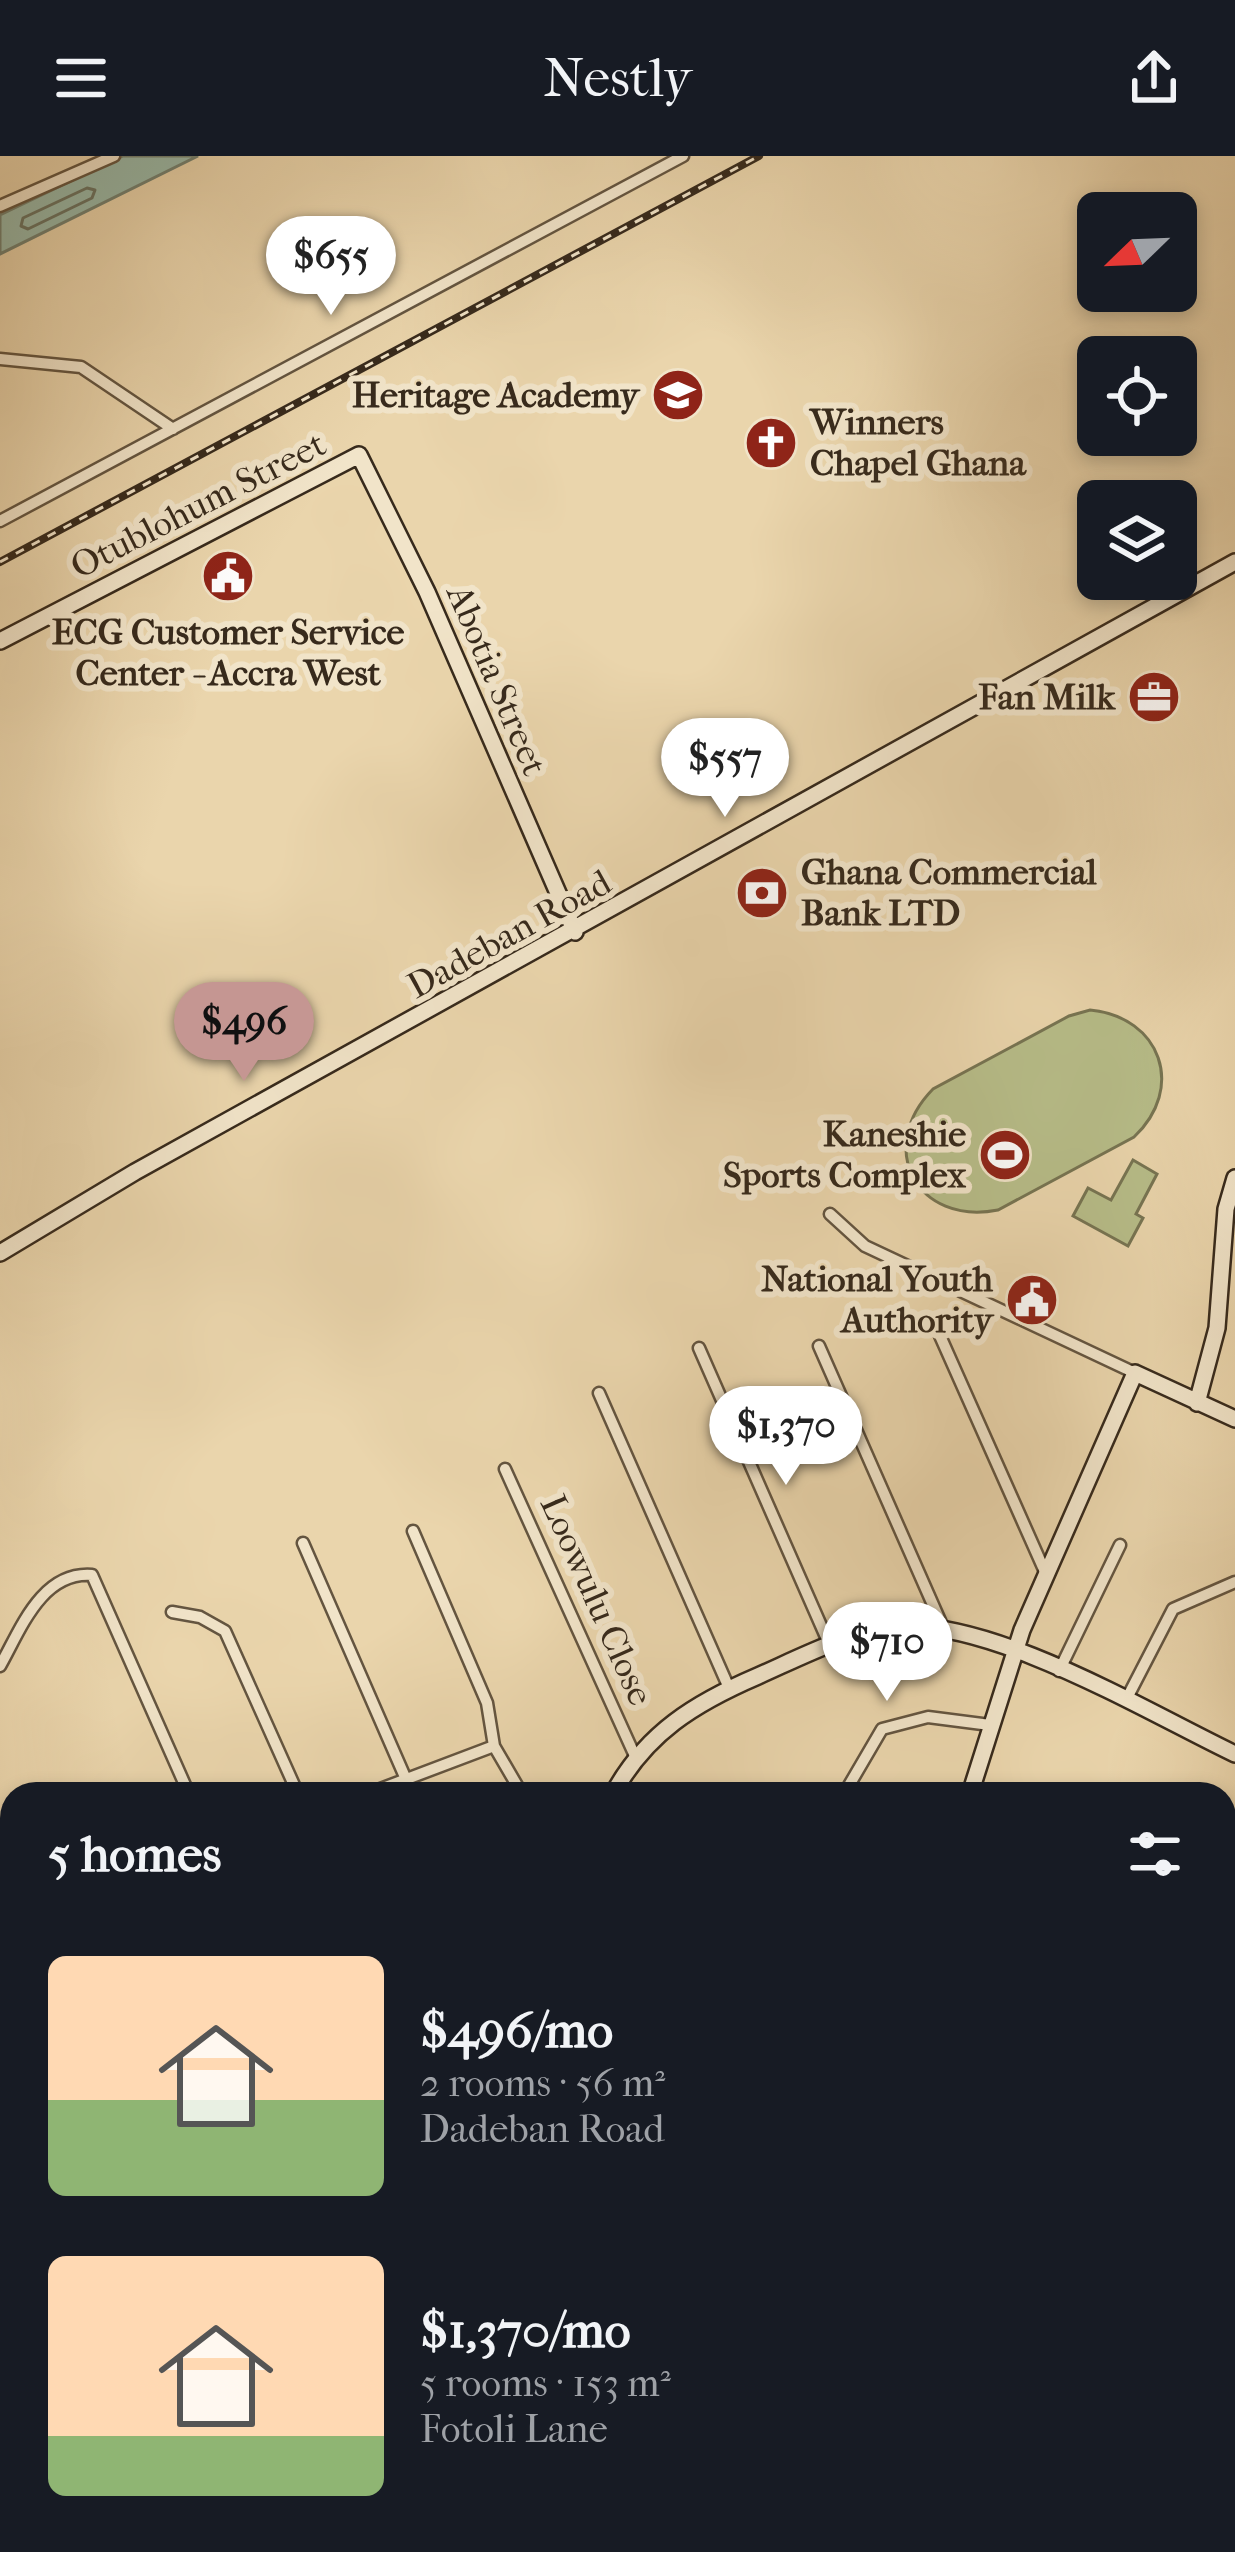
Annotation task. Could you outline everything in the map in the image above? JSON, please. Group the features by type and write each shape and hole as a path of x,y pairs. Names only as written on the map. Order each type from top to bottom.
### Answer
{"street":[{"path":"0,206 114,156"},
{"path":"0,521 683,156"},
{"path":"0,359 81,367 173,429"},
{"name":"Otublohum Street","path":"0,641 359,455"},
{"name":"Abotia Street","path":"359,455 427,592 575,932"},
{"name":"Dadeban Road","path":"0,1253 135,1172 1235,562"},
{"path":"1196,1403 1217,1328 1226,1209 1235,1178"},
{"path":"830,1214 865,1246 1235,1419"},
{"path":"937,1329 1046,1574"},
{"path":"819,1346 945,1632"},
{"path":"699,1348 830,1646"},
{"path":"973,1782 1014,1650 1135,1373"},
{"path":"599,1393 729,1688"},
{"name":"Loowulu Close","path":"505,1468 635,1756"},
{"path":"413,1531 487,1703 494,1746 515,1782"},
{"path":"303,1543 405,1777"},
{"path":"1059,1671 1120,1545"},
{"path":"0,1666 30,1609 78,1575 92,1575 184,1782"},
{"path":"1126,1700 1172,1610 1235,1582"},
{"path":"172,1612 200,1617 225,1630 293,1782"},
{"path":"620,1782 635,1756 669,1723 729,1688 830,1646 889,1628 945,1632 1014,1650 1235,1754"},
{"path":"851,1782 879,1730 928,1718 990,1725"},
{"path":"398,1782 494,1746"}],"green space":[{"path":"1090,1010 1134,1026 1158,1058 1159,1097 1134,1137 998,1210 970,1212 946,1206 927,1194 913,1178 907,1135 933,1089 1069,1016"},
{"path":"1133,1160 1157,1174 1136,1214 1143,1218 1128,1246 1073,1216 1088,1188 1111,1200"}],"water":[{"path":"123,156 198,156 0,254 0,215"}],"railway":[{"path":"0,562 759,156"}],"place":[{"name":"Heritage Academy","path":"678,395"},
{"name":"Winners Chapel Ghana","path":"771,443"},
{"name":"ECG Customer Service Center - Accra West","path":"228,576"},
{"name":"Fan Milk","path":"1154,697"},
{"name":"Ghana Commercial Bank LTD","path":"762,893"},
{"name":"Kaneshie Sports Complex","path":"1005,1155"},
{"name":"National Youth Authority","path":"1032,1300"}]}
